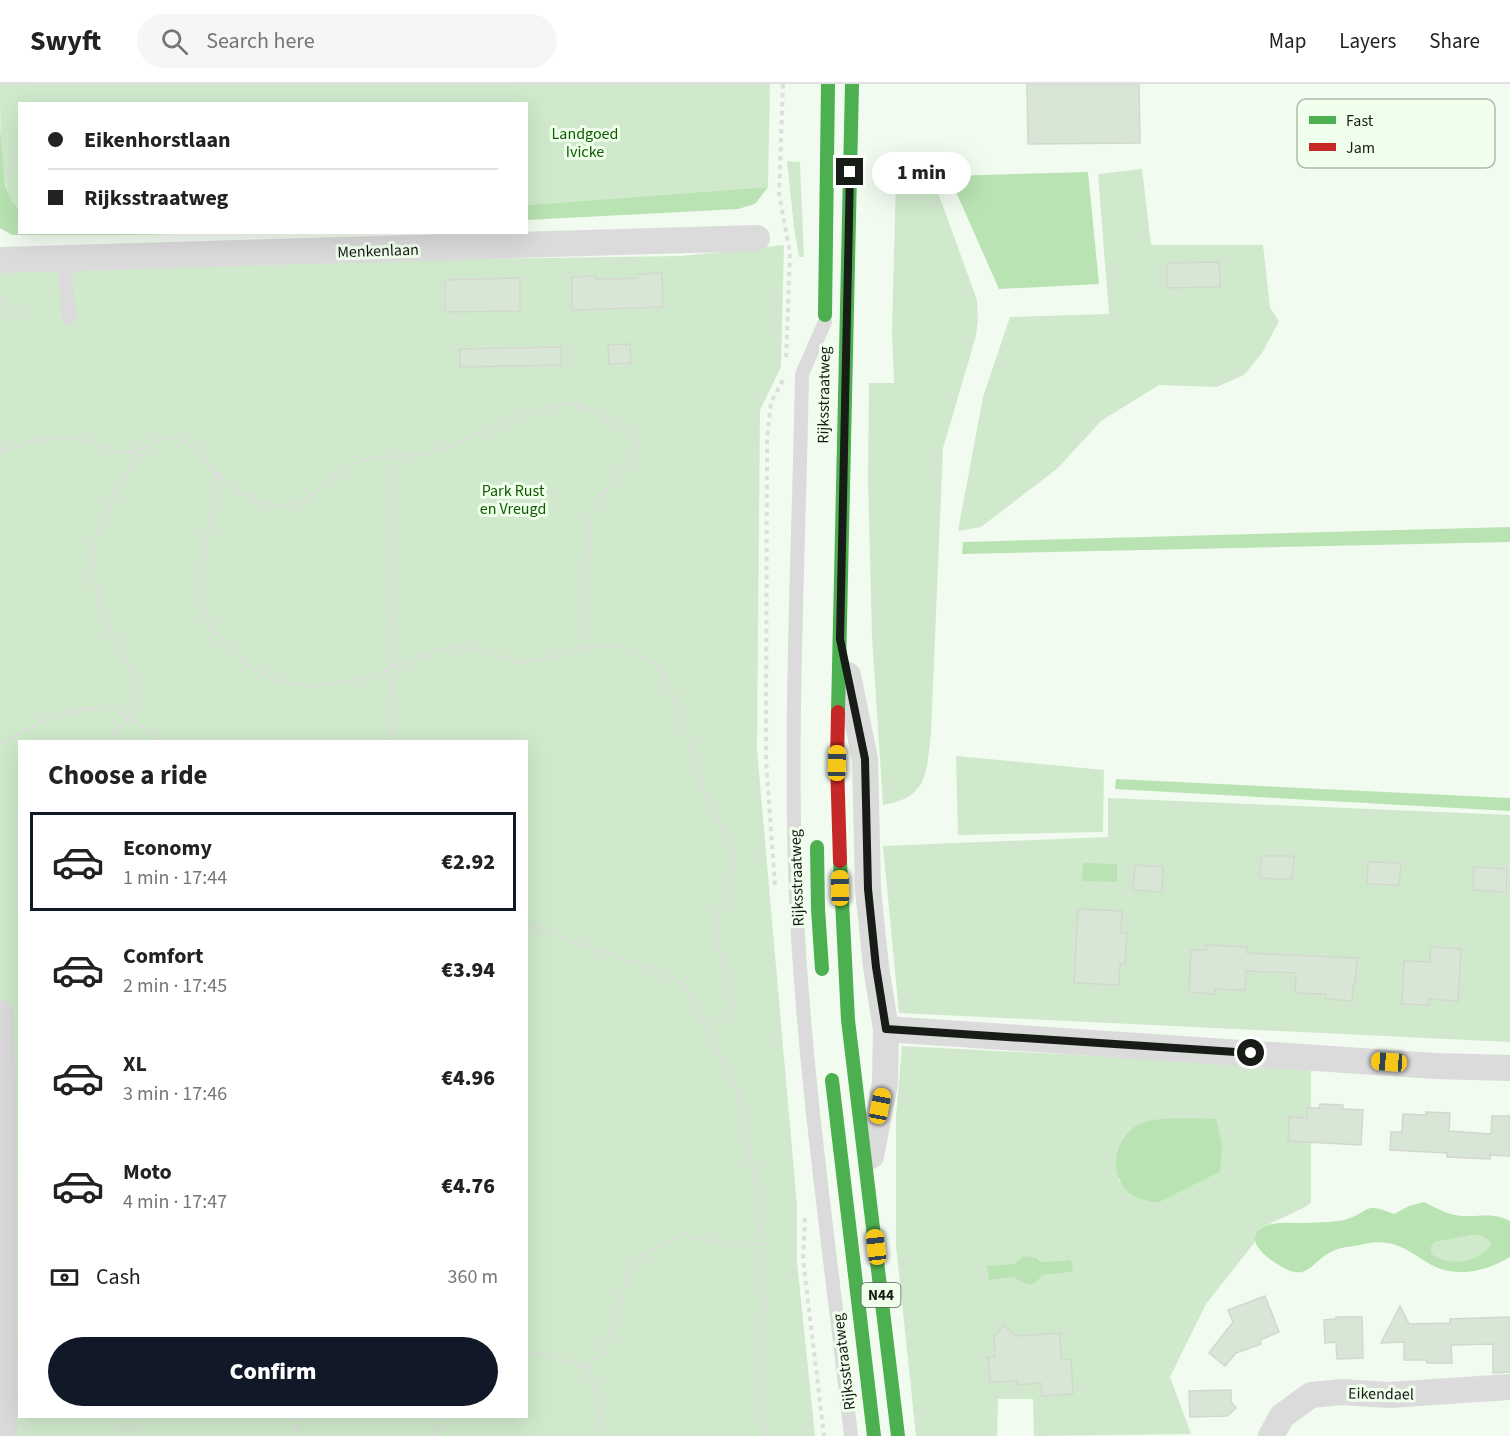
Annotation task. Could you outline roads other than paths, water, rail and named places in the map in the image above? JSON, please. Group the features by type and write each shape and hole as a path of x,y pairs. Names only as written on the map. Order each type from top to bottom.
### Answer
{"main road":[{"name":"Rijksstraatweg","path":"824,357 828,84"},
{"name":"Rijksstraatweg","path":"852,84 837,763 841,908 848,1020 898,1436"},
{"name":"Rijksstraatweg","path":"817,828 818,909 823,980"},
{"name":"Rijksstraatweg","path":"830,1063 874,1436"}],"street":[{"name":"Menkenlaan","path":"0,260 757,238"},
{"name":"Rijksstraatweg","path":"840,639 865,759 868,889 876,967 886,1029 885,1083 867,1176"},
{"path":"0,1012 3,1090 4,1436"},
{"path":"886,1029 1435,1066 1510,1068"},
{"name":"Eikendael","path":"1271,1436 1282,1416 1311,1395 1342,1392 1389,1395 1510,1387"}],"lane":[{"path":"64,258 69,317"},
{"name":"Rijksstraatweg","path":"825,322 802,374 794,831 801,976 809,1070 851,1436"}],"park label":[{"name":"Landgoed Ivicke","path":"585,142"},
{"name":"Park Rust en Vreugd","path":"513,499"}]}
